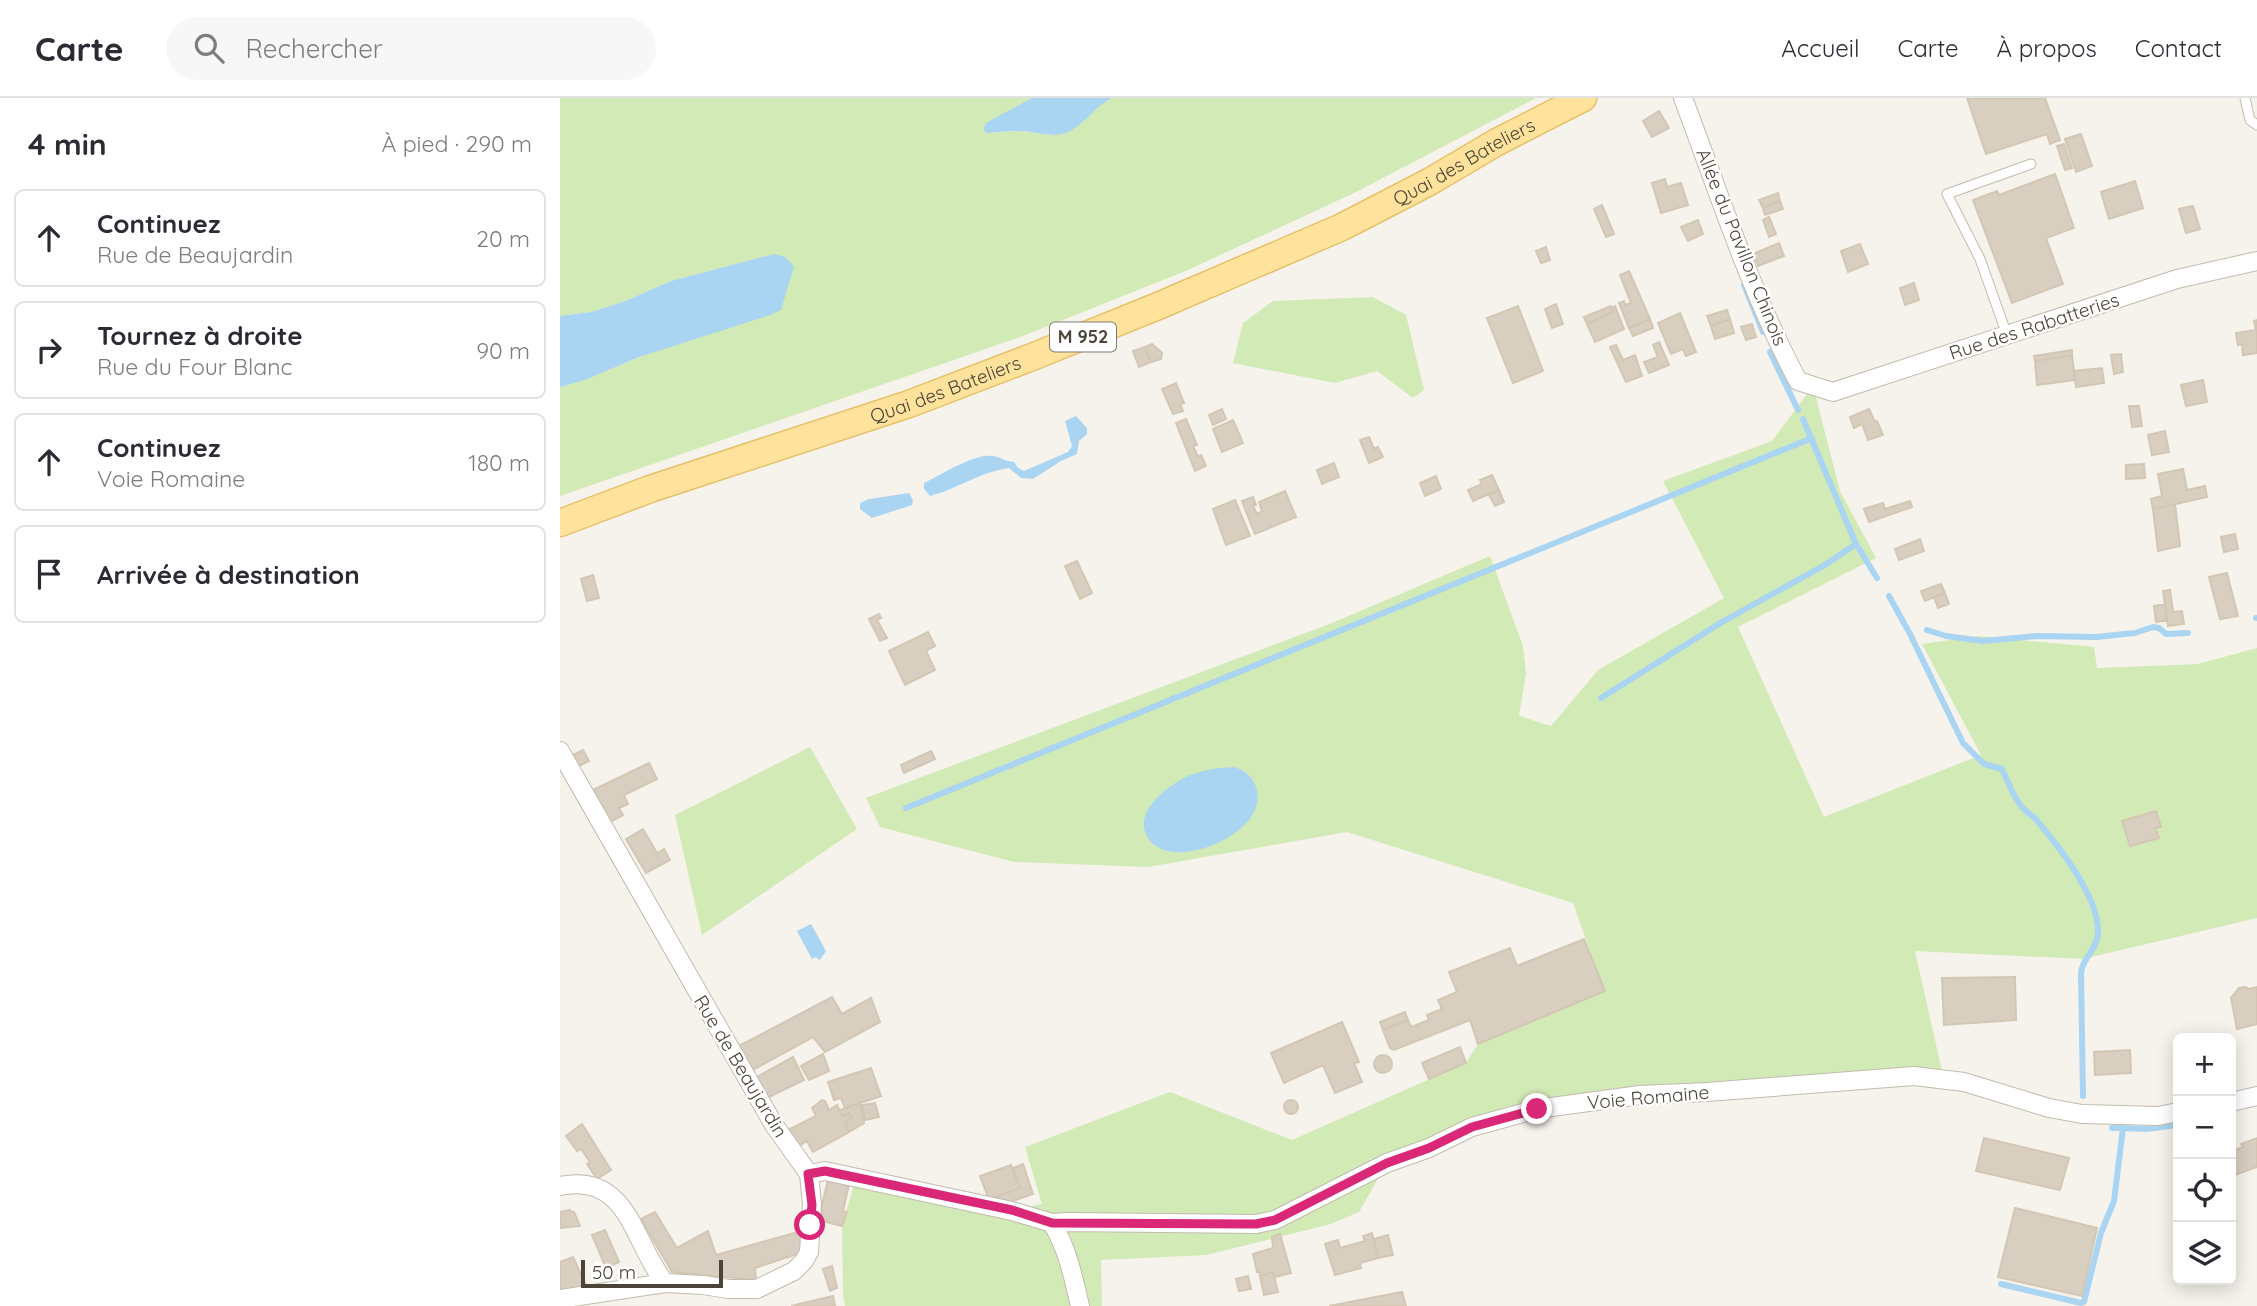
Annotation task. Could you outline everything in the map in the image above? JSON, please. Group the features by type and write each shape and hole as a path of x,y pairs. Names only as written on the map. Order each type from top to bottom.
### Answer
{"main road":[{"name":"Quai des Bateliers","path":"560,523 650,489 909,404 1181,296 1342,227 1583,98"}],"street":[{"name":"Allée du Pavillon Chinois","path":"1684,98 1774,335 1798,381 1813,386"},
{"name":"Rue des Rabatteries","path":"1813,386 1833,392 2177,279 2257,261"},
{"name":"Rue de Beaujardin","path":"560,751 775,1125 808,1174 812,1205 809,1252 804,1261 794,1270 757,1289 665,1283 560,1299"},
{"name":"Voie Romaine","path":"808,1174 825,1171 1012,1210 1052,1223 1256,1224 1275,1220 1387,1163 1429,1148 1472,1127 1537,1109 1640,1095 1914,1076 1964,1082 2049,1108 2082,1114 2158,1116 2173,1113"},
{"path":"2236,1100 2257,1096"},
{"path":"560,1186 593,1186 614,1198 629,1216 656,1271 665,1283"},
{"path":"1052,1223 1062,1240 1071,1265 1080,1306"}],"lane":[{"path":"2245,98 2250,120 2257,125"},
{"path":"2008,335 1980,259 1947,194 2031,164"}],"green space":[{"path":"560,98 1032,98 989,133 1021,131 1050,135 1082,123 1099,104 1112,98 1536,98 1356,192 1188,270 1023,336 560,496 560,387 585,380 639,357 755,259 671,281 623,302 591,312 560,316"},
{"path":"1373,297 1406,315 1424,390 1413,398 1377,371 1335,383 1233,363 1243,323 1273,301"},
{"path":"1813,386 1840,491 1876,558 1738,627 1824,817 1981,755 1922,644 1979,636 2094,647 2097,668 2198,664 2257,648 2257,918 2083,959 1915,951 1944,1080 1537,1109 1387,1163 1359,1212 1331,1224 1206,1255 1101,1260 1102,1306 845,1306 842,1226 856,1178 1012,1210 1042,1204 1025,1147 1170,1092 1292,1140 1466,1063 1478,1044 1604,991 1573,903 1347,832 1148,867 1014,862 880,827 866,798 1332,623 1490,556 1523,646 1526,673 1519,716 1551,726 1598,670 1724,598 1663,481 1772,441"},
{"path":"810,747 857,829 702,935 675,815"}],"water":[{"path":"1032,98 1112,98 1076,127 1064,133 1052,135 1021,131 984,131 986,123"},
{"path":"774,254 785,257 794,266 781,310 639,357 585,380 560,387 560,316 591,312 623,302 671,281"},
{"path":"1076,416 1087,428 1087,434 1079,441 1077,454 1033,479 1021,478 1009,468 988,473 930,496 924,489 924,483 977,458 996,457 1014,462 1024,471 1068,452 1072,446 1065,421"},
{"path":"909,493 913,500 912,505 872,518 860,509 860,503 869,499"},
{"path":"1233,767 1249,775 1257,789 1258,797 1253,813 1241,828 1224,840 1194,851 1167,851 1157,847 1148,838 1144,819 1161,794 1178,781 1192,775"},
{"path":"811,924 826,951 820,960 815,957 812,959 797,931"}],"building":[{"path":"1967,98 2045,98 2060,140 2050,144 2047,134 1986,154"},
{"path":"1659,111 1669,128 1652,137 1643,121"},
{"path":"2081,134 2092,166 2076,172 2065,139"},
{"path":"2064,144 2072,168 2065,170 2057,146"},
{"path":"2055,174 2074,228 2046,238 2063,284 2012,303 1973,200 1997,191 1999,195"},
{"path":"1665,179 1667,187 1681,183 1688,205 1661,213 1652,183"},
{"path":"2135,181 2143,208 2109,219 2101,192"},
{"path":"1778,193 1780,201 1763,208 1759,200"},
{"path":"1780,201 1783,209 1765,215 1763,208"},
{"path":"1602,205 1614,234 1606,237 1594,209"},
{"path":"2193,206 2200,229 2186,233 2179,209"},
{"path":"1769,217 1776,234 1769,237 1763,220"},
{"path":"1698,220 1703,234 1688,241 1681,227"},
{"path":"1779,243 1784,256 1758,266 1753,254"},
{"path":"1860,244 1868,264 1848,272 1841,251"},
{"path":"1546,247 1550,260 1541,263 1536,251"},
{"path":"1629,271 1650,319 1629,328 1619,303 1631,303 1620,275"},
{"path":"1914,283 1919,300 1905,305 1900,288"},
{"path":"1556,304 1563,324 1552,328 1545,309"},
{"path":"1518,306 1543,371 1513,383 1487,318"},
{"path":"1611,306 1613,312 1587,324 1584,317"},
{"path":"1615,306 1624,329 1595,342 1587,324 1613,312 1612,308"},
{"path":"1727,310 1730,319 1711,326 1707,316"},
{"path":"1680,313 1696,352 1686,356 1683,349 1671,354 1658,323"},
{"path":"1650,319 1653,328 1633,336 1629,328"},
{"path":"1730,319 1734,333 1715,339 1711,326"},
{"path":"2257,320 2257,353 2243,355 2242,344 2238,345 2236,333 2256,330 2254,321"},
{"path":"1752,324 1756,337 1746,340 1741,327"},
{"path":"1659,342 1669,365 1649,373 1644,362 1658,357 1653,345"},
{"path":"1152,344 1162,353 1161,359 1151,362 1145,347"},
{"path":"1616,345 1623,360 1635,355 1642,376 1626,382 1610,347"},
{"path":"1145,347 1151,362 1139,367 1133,351"},
{"path":"2072,350 2072,355 2035,361 2034,356"},
{"path":"2121,354 2123,372 2114,374 2111,355"},
{"path":"2072,355 2075,380 2037,385 2035,361"},
{"path":"2102,368 2104,383 2076,387 2074,371"},
{"path":"2203,380 2207,402 2186,406 2181,385"},
{"path":"1176,383 1184,403 1180,404 1183,411 1173,414 1162,389"},
{"path":"2129,406 2139,406 2142,426 2132,427"},
{"path":"1222,409 1226,419 1213,425 1209,415"},
{"path":"1869,409 1883,435 1868,440 1862,424 1854,428 1850,417"},
{"path":"1186,419 1197,445 1193,446 1206,466 1195,471 1176,423"},
{"path":"1233,420 1243,443 1222,452 1213,429"},
{"path":"2165,431 2169,452 2152,455 2148,435"},
{"path":"1369,437 1374,449 1378,447 1383,457 1369,463 1360,440"},
{"path":"1334,463 1339,477 1322,484 1317,470"},
{"path":"2144,464 2145,478 2126,479 2126,465"},
{"path":"2183,469 2187,490 2205,486 2207,497 2153,509 2151,499 2162,496 2158,474"},
{"path":"1492,475 1499,490 1473,501 1468,490 1482,484 1480,480"},
{"path":"1436,476 1441,489 1425,496 1420,483"},
{"path":"1499,490 1504,502 1495,506 1489,495"},
{"path":"1285,491 1296,517 1255,534 1242,501 1253,497 1257,514 1262,511 1259,502"},
{"path":"1235,500 1250,536 1226,545 1213,509"},
{"path":"1910,501 1912,507 1869,522 1864,509 1883,503 1885,509"},
{"path":"2175,504 2180,546 2158,551 2153,509"},
{"path":"2235,534 2238,549 2224,552 2221,537"},
{"path":"1920,539 1924,551 1899,560 1895,549"},
{"path":"1077,561 1092,593 1080,599 1065,566"},
{"path":"2227,573 2238,616 2220,619 2209,577"},
{"path":"593,575 599,598 587,601 581,579"},
{"path":"1941,584 1945,593 1925,601 1921,591"},
{"path":"2170,590 2173,612 2182,611 2184,624 2168,626 2163,591"},
{"path":"1945,593 1949,604 1938,608 1934,597"},
{"path":"2165,604 2167,620 2156,622 2154,606"},
{"path":"879,614 881,618 877,620 887,638 880,641 869,619"},
{"path":"928,632 935,646 926,651 935,670 905,685 889,651"},
{"path":"583,750 589,761 579,766 573,755"},
{"path":"931,751 935,759 904,773 901,765"},
{"path":"649,763 657,779 624,795 628,804 619,808 623,815 610,822 593,790"},
{"path":"2156,811 2161,827 2155,828 2159,838 2130,846 2122,821"},
{"path":"643,829 657,853 664,849 670,860 646,873 626,839"},
{"path":"1584,939 1605,991 1478,1044 1470,1020 1394,1050 1390,1048 1383,1030 1408,1020 1411,1027 1429,1020 1427,1015 1442,1009 1438,1000 1457,992 1449,972 1510,948 1517,966"},
{"path":"2015,977 2016,1020 1944,1025 1942,978"},
{"path":"2257,987 2257,1024 2237,1029 2231,998 2239,988"},
{"path":"832,997 842,1014 871,998 880,1022 825,1052 813,1037 751,1071 737,1047"},
{"path":"1405,1012 1408,1020 1383,1030 1380,1022"},
{"path":"1342,1022 1359,1062 1354,1063 1362,1082 1335,1093 1323,1065 1284,1083 1271,1053"},
{"path":"1460,1047 1466,1063 1429,1079 1422,1063"},
{"path":"2130,1050 2131,1073 2095,1075 2094,1052"},
{"path":"823,1054 829,1071 809,1080 801,1066"},
{"path":"1383,1055 1391,1060 1392,1064 1387,1072 1383,1073 1375,1068 1374,1064 1379,1056"},
{"path":"793,1057 804,1080 767,1098 755,1078"},
{"path":"871,1068 881,1096 845,1108 841,1098 834,1100 828,1082"},
{"path":"822,1100 829,1110 837,1105 842,1116 849,1113 852,1118 845,1122 849,1132 813,1152 807,1141 799,1146 788,1130 816,1116 812,1108"},
{"path":"1291,1100 1296,1102 1296,1112 1291,1114 1286,1112 1284,1107 1286,1102"},
{"path":"860,1103 864,1123 849,1132 845,1122 852,1118 849,1113 842,1116 840,1110"},
{"path":"875,1103 879,1117 865,1120 862,1105"},
{"path":"582,1124 611,1170 597,1179 581,1149 577,1151 566,1136"},
{"path":"1984,1138 2069,1158 2060,1190 1976,1171"},
{"path":"2257,1138 2257,1167 2236,1175 2236,1150 2243,1147 2241,1144"},
{"path":"1023,1164 1033,1194 1010,1202 993,1198 1020,1188 1013,1168"},
{"path":"1011,1165 1020,1188 993,1198 988,1197 980,1176"},
{"path":"828,1180 849,1184 843,1211 847,1212 842,1226 822,1221 820,1213"},
{"path":"2015,1208 2097,1228 2082,1296 1998,1277"},
{"path":"560,1212 574,1212 580,1226 560,1228"},
{"path":"655,1212 677,1248 708,1231 716,1255 805,1230 803,1252 755,1268 756,1280 672,1272 641,1219"},
{"path":"605,1230 619,1262 606,1268 592,1235"},
{"path":"1372,1233 1378,1258 1360,1263 1361,1268 1335,1275 1325,1244 1338,1240 1340,1248 1365,1241 1363,1236"},
{"path":"1280,1234 1291,1273 1275,1277 1273,1272 1260,1276 1253,1254 1273,1248 1272,1237"},
{"path":"1388,1235 1393,1255 1378,1258 1374,1239"},
{"path":"573,1257 586,1285 560,1292 560,1262"},
{"path":"832,1266 837,1288 830,1291 823,1269"},
{"path":"1273,1272 1278,1292 1264,1295 1260,1276"},
{"path":"1248,1276 1251,1289 1239,1291 1236,1279"},
{"path":"1402,1292 1406,1306 1329,1306"},
{"path":"833,1296 835,1306 791,1306"}],"waterway":[{"path":"1744,285 1763,332"},
{"path":"1770,352 1798,410"},
{"path":"1803,419 1856,544"},
{"path":"906,808 1812,438"},
{"path":"1601,698 1722,622 1825,565 1856,544 1877,578"},
{"path":"1889,596 1963,743 1984,764 2002,769 2019,803 2057,846 2093,905 2097,920 2097,940 2081,973 2083,1096"},
{"path":"1927,630 1946,636 1983,641 2037,636 2096,637 2135,633 2153,627 2166,634 2188,633"},
{"path":"2123,1128 2173,1126"},
{"path":"2001,1284 2084,1302 2101,1233 2114,1201 2123,1128 2112,1128"}],"route":[{"path":"810,1225 812,1205 808,1174 825,1171 1012,1210 1052,1223 1256,1224 1275,1220 1387,1163 1429,1148 1472,1127 1537,1109"}]}
